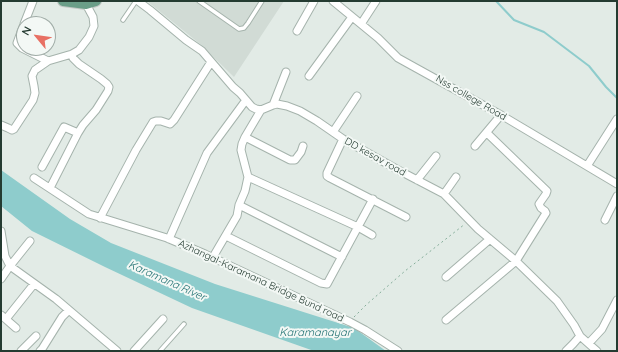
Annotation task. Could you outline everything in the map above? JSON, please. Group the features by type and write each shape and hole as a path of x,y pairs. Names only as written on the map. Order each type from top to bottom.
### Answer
{"main road":[{"path":"63,1 86,4 96,1"}],"street":[{"path":"27,16 34,1"},
{"path":"137,1 186,40 202,50 234,88 252,107 256,109 261,110 273,105 286,72"},
{"path":"297,31 314,1"},
{"name":"Nss college Road","path":"334,1 378,38 398,58 501,115 617,184"},
{"path":"361,24 376,1"},
{"path":"1,125 14,129 33,100 35,93 33,74 35,70 48,61 72,54 79,50 89,37 94,26 93,17 86,4"},
{"path":"309,76 352,17"},
{"path":"50,188 78,133 96,110 109,87 79,64 73,58 72,54"},
{"path":"38,56 48,61"},
{"path":"100,218 136,150 153,122 161,120 170,124 174,120 211,62"},
{"path":"333,132 357,96"},
{"path":"169,239 207,153 246,100"},
{"name":"DD kesav road","path":"273,105 277,104 300,111 343,139 444,194 469,220 516,261 557,301 580,336"},
{"path":"213,257 237,216 248,177 241,150 245,138 261,110"},
{"path":"476,146 501,115"},
{"path":"587,166 617,119"},
{"path":"42,167 64,127 78,133"},
{"path":"446,320 516,261 546,213 539,204 547,191 487,133"},
{"path":"245,138 290,160 295,160 301,152 303,146"},
{"path":"343,139 326,173 327,176 406,217"},
{"path":"417,180 436,156"},
{"path":"248,177 358,227 372,235"},
{"path":"444,194 456,177"},
{"name":"Azhangal-Karamana Bridge Bund road","path":"34,178 89,214 169,239 213,257 350,322 398,351"},
{"path":"606,220 617,196"},
{"path":"226,236 321,283 326,284 372,200"},
{"path":"239,205 342,257"},
{"path":"1,231 6,256 10,266 56,299 108,348 117,351"},
{"path":"446,277 490,239"},
{"path":"1,279 30,241"},
{"path":"16,328 3,317 34,284"},
{"path":"589,343 602,329 617,300"},
{"path":"40,351 62,317 69,310"},
{"path":"134,351 163,318"},
{"path":"21,351 36,336"},
{"path":"566,351 580,336 597,351"}],"lane":[{"path":"122,20 137,1"},
{"path":"199,1 239,29 244,28 262,1"},
{"path":"160,351 184,324"}],"path":[{"path":"350,322 366,305 405,271 469,220"}],"shaded area":[{"path":"147,1 284,1 234,77 200,44"}],"water":[{"name":"Karamanayar","path":"1,170 70,219 111,243 215,284 354,328 386,351 314,351 192,308 32,231 1,206"}],"waterway":[{"path":"496,1 514,20 544,32 589,66 617,98"}],"water label":[{"name":"Karamana River","path":"167,281"}]}
